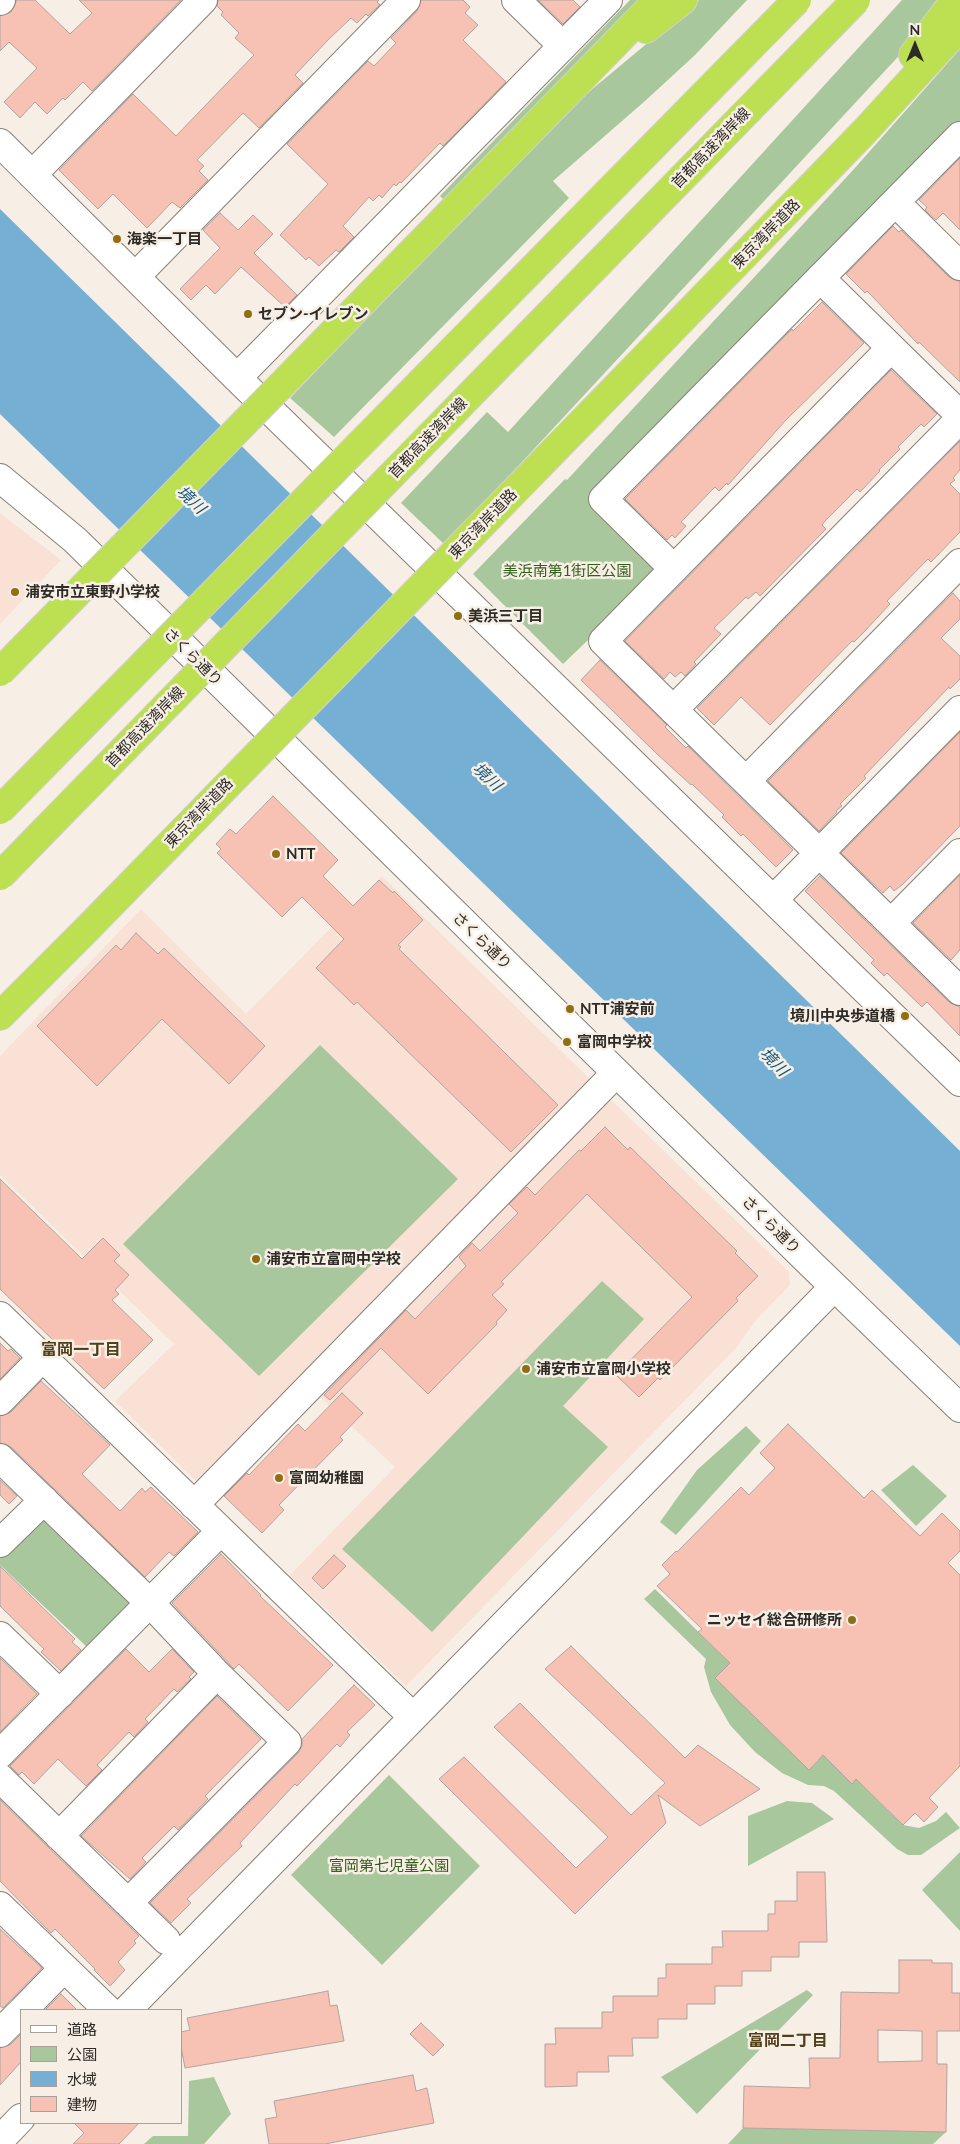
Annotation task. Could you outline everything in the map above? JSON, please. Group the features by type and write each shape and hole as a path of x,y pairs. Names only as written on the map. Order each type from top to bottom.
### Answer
{"highway":[{"path":"0,672 658,0"},
{"path":"585,75 683,0"},
{"path":"0,810 797,0"},
{"name":"首都高速湾岸線","path":"0,876 856,0"},
{"path":"864,132 896,77 955,0"},
{"name":"東京湾岸道路","path":"0,1016 624,380 864,132 960,27"}],"street":[{"path":"32,175 203,0"},
{"path":"135,278 406,0"},
{"path":"516,0 563,46"},
{"path":"237,378 608,0"},
{"path":"674,569 603,499 960,136"},
{"path":"0,143 237,378 960,1082"},
{"path":"895,202 960,266"},
{"path":"820,278 960,415"},
{"path":"892,348 603,641 960,991"},
{"path":"673,710 960,419"},
{"name":"さくら通り","path":"0,478 75,540 834,1287 960,1408"},
{"path":"746,781 960,563"},
{"path":"773,900 960,710"},
{"path":"891,923 960,854"},
{"path":"194,1505 616,1073"},
{"path":"128,2009 834,1287"},
{"path":"0,1316 413,1717"},
{"path":"0,1401 42,1358"},
{"path":"0,1458 150,1603 217,1674 287,1742 128,1903"},
{"path":"0,1543 44,1500"},
{"path":"0,1754 221,1532"},
{"path":"0,1636 60,1694"},
{"path":"59,1836 217,1674"},
{"path":"0,1778 166,1940"},
{"path":"0,1906 107,2009"},
{"path":"23,2009 64,1968"},
{"path":"10,2022 20,2012"},
{"path":"0,2140 20,2119"}],"shaded area":[{"name":"浦安市立東野小学校","path":"0,513 61,560 0,624"},
{"name":"浦安市立富岡中学校","path":"382,876 596,1085 202,1487 115,1401 174,1344 0,1175 0,1056 141,909 246,1014"},
{"name":"浦安市立富岡小学校","path":"604,1093 789,1272 790,1285 756,1320 737,1347 406,1686 290,1575 395,1467 314,1391"}],"green space":[{"path":"630,0 639,0 444,200 440,196"},
{"path":"699,0 747,0 695,55 553,181 569,198 334,437 290,398 566,111"},
{"path":"902,0 944,0 908,46 445,545 401,503 487,412 508,432"},
{"name":"美浜南第1街区公園","path":"960,49 960,133 599,510 656,563 655,576 563,664 473,574 565,479 567,480 854,169"},
{"path":"320,1045 458,1179 259,1376 123,1244"},
{"path":"602,1281 644,1319 563,1406 608,1447 432,1632 342,1549"},
{"path":"746,1426 761,1441 676,1535 660,1522 697,1470"},
{"path":"913,1465 947,1496 916,1526 881,1490"},
{"path":"37,1517 47,1517 130,1600 129,1606 88,1648 0,1565 0,1557"},
{"path":"655,1589 730,1663 809,1770 823,1755 852,1783 856,1779 903,1825 919,1828 936,1821 946,1812 960,1828 921,1855 908,1855 897,1849 834,1791 824,1786 808,1785 782,1773 755,1752 730,1725 711,1692 704,1667 706,1659 644,1599"},
{"name":"富岡第七児童公園","path":"389,1775 480,1866 382,1965 291,1875"},
{"path":"787,1801 812,1803 834,1819 748,1866 748,1816"},
{"path":"960,1852 960,1931 922,1890"},
{"path":"807,1990 813,1995 697,2114 661,2077"},
{"path":"214,2077 231,2114 204,2144 144,2144 153,2136 188,2136 189,2081"},
{"path":"743,2128 946,2132 933,2144 728,2144"}],"water":[{"name":"境川","path":"0,209 960,1151 960,1346 0,414"}],"building":[{"path":"17,0 35,0 70,34 92,13 79,0 181,0 92,91 83,82 47,114 35,102 20,118 4,102 37,68 9,42 0,51 0,16 11,12"},
{"path":"218,0 379,0 377,2 380,5 368,16 366,14 357,23 351,18 329,39 295,75 303,83 259,128 243,113 197,160 204,166 199,171 208,180 180,208 172,202 147,228 113,194 98,209 59,170 133,94 176,136 254,55 235,38 239,33 221,15 223,12 217,6"},
{"path":"421,0 463,0 470,7 465,13 478,25 463,40 506,82 443,146 440,143 401,183 396,186 394,184 382,198 379,195 373,201 369,197 343,226 354,237 339,252 336,250 319,266 309,257 306,260 280,235 328,184 287,144 368,61 374,66 396,43 391,38 417,11"},
{"path":"538,0 573,0 580,7 563,24"},
{"path":"960,158 960,230 943,213 936,220 925,210 927,207 919,200"},
{"path":"220,213 238,230 253,215 273,234 254,253 297,295 285,307 241,267 215,294 206,285 191,300 180,289 220,248 203,230"},
{"path":"893,226 899,232 901,230 949,277 960,282 960,382 919,342 918,344 867,291 865,293 846,274"},
{"path":"822,302 864,343 785,421 728,485 727,483 719,491 715,487 681,522 686,526 675,538 672,535 667,540 625,499 792,329 793,331"},
{"path":"891,370 937,414 924,427 921,424 898,447 900,449 860,492 857,489 825,521 822,525 826,529 760,596 756,592 748,599 746,597 714,628 721,634 694,662 696,664 685,676 681,672 675,677 670,672 664,679 625,641"},
{"path":"960,441 960,470 953,478 955,480 950,484 960,494 960,532 931,562 928,559 887,601 890,604 864,632 854,642 852,641 770,725 741,697 714,725 697,708"},
{"path":"953,593 960,601 960,619 941,638 960,656 960,679 950,689 949,687 864,776 866,778 840,804 842,806 819,831 768,781"},
{"path":"600,660 667,725 665,727 686,748 688,746 793,850 776,867 743,834 741,836 722,817 724,815 656,753 581,680"},
{"path":"960,732 960,826 902,885 894,891 890,886 883,893 841,853"},
{"path":"273,796 338,860 323,876 353,906 379,880 393,893 394,891 423,920 398,945 401,947 399,949 558,1105 511,1152 357,1002 354,1005 316,968 344,939 302,897 282,917 217,853 221,849 216,844 230,829 236,834"},
{"path":"960,875 960,950 951,960 913,923"},
{"path":"820,876 949,1002 960,1007 960,1036 927,1002 922,1007 887,973 884,976 871,963 874,960 805,891"},
{"path":"136,933 158,954 164,948 265,1046 229,1084 162,1019 97,1086 37,1026 116,945 121,950"},
{"path":"605,1127 628,1150 630,1147 737,1251 735,1253 758,1276 736,1298 738,1301 660,1380 658,1378 639,1397 616,1375 692,1297 587,1194 501,1282 504,1284 492,1295 507,1310 496,1322 497,1324 428,1394 381,1348 330,1400 324,1395 406,1310 415,1319 466,1266 459,1257 472,1243 480,1251 518,1213 509,1204 527,1187 535,1195 579,1150 581,1151"},
{"path":"0,1179 82,1259 103,1238 120,1255 114,1261 129,1275 115,1290 119,1294 112,1300 153,1340 104,1389 0,1289"},
{"path":"0,1343 8,1351 11,1349 20,1358 0,1379"},
{"path":"41,1381 110,1445 82,1474 120,1511 142,1488 145,1492 151,1487 198,1532 174,1556 169,1552 145,1577 11,1447 0,1443 0,1416 11,1412"},
{"path":"342,1393 363,1413 340,1437 343,1440 279,1505 284,1510 262,1533 224,1496 247,1473 249,1475 298,1424 305,1431"},
{"path":"788,1424 864,1498 872,1490 920,1536 942,1513 960,1531 960,1551 948,1563 960,1575 960,1766 929,1798 938,1807 924,1822 915,1813 903,1825 856,1779 852,1784 823,1755 809,1770 715,1678 730,1663 698,1632 702,1629 657,1586 670,1574 662,1565 676,1551 741,1487 749,1495 775,1468 760,1453"},
{"path":"0,1480 17,1496 9,1504 0,1495"},
{"path":"221,1554 260,1596 333,1665 288,1711 239,1664 234,1669 172,1603"},
{"path":"334,1555 346,1566 323,1589 312,1578"},
{"path":"0,1566 75,1639 72,1642 81,1650 61,1671 41,1652 44,1649 0,1606"},
{"path":"571,1646 685,1758 698,1745 760,1789 700,1826 658,1795 666,1823 575,1914 439,1779 464,1757 576,1868 608,1837 494,1727 520,1703 631,1815 665,1783 545,1669"},
{"path":"126,1649 149,1672 172,1649 194,1672 189,1677 191,1679 177,1692 174,1689 145,1719 148,1722 134,1737 129,1732 97,1765 102,1770 86,1786 58,1759 34,1784 22,1772 19,1775 10,1766"},
{"path":"0,1658 37,1694 0,1732"},
{"path":"354,1685 375,1705 347,1732 350,1735 340,1747 337,1744 297,1786 295,1784 240,1843 242,1846 187,1899 191,1903 171,1923 150,1903 298,1753 302,1746 302,1739"},
{"path":"217,1696 261,1739 205,1796 208,1799 178,1830 174,1826 142,1858 146,1862 130,1879 81,1836"},
{"path":"0,1800 139,1936 134,1941 136,1943 118,1962 125,1970 110,1986 55,1929 51,1933 0,1881"},
{"path":"797,1872 825,1872 827,1942 799,1942 799,1957 771,1957 771,1971 742,1971 742,1986 715,1986 715,2004 687,2004 687,2019 658,2019 658,2038 632,2038 633,2056 608,2056 609,2072 577,2072 577,2086 545,2087 545,2044 556,2044 555,2028 602,2028 602,2012 613,2012 613,1996 658,1996 658,1978 666,1978 666,1964 712,1964 712,1947 723,1947 722,1931 768,1931 768,1914 775,1914 775,1901 797,1901"},
{"path":"0,1929 42,1968 3,2008 0,2006"},
{"path":"899,1960 932,1960 932,1963 952,1963 952,1993 960,1993 960,2031 937,2031 937,2064 947,2064 946,2132 743,2128 744,2086 810,2088 809,2058 840,2058 841,1992 899,1993","holes":["878,2030 922,2031 922,2061 878,2062"]},
{"path":"328,1991 330,2006 337,2005 344,2041 185,2068 182,2052 182,2032 190,2030 187,2018"},
{"path":"61,1994 76,2009 46,2009"},
{"path":"421,2023 444,2045 433,2056 410,2034"},
{"path":"20,2035 20,2063 0,2085 0,2048 11,2044"},
{"path":"413,2075 416,2091 427,2088 434,2123 325,2144 269,2144 265,2119 277,2117 274,2101"},
{"path":"75,2124 138,2124 119,2144 73,2144 84,2133"}],"place":[{"name":"海楽一丁目","path":"117,239"},
{"name":"セブン-イレブン","path":"248,314"},
{"name":"浦安市立東野小学校","path":"15,592"},
{"name":"美浜三丁目","path":"458,616"},
{"name":"NTT","path":"276,854"},
{"name":"NTT浦安前","path":"570,1009"},
{"name":"境川中央歩道橋","path":"905,1016"},
{"name":"富岡中学校","path":"567,1042"},
{"name":"浦安市立富岡中学校","path":"256,1259"},
{"name":"浦安市立富岡小学校","path":"526,1369"},
{"name":"富岡幼稚園","path":"279,1478"},
{"name":"ニッセイ総合研修所","path":"852,1620"}],"district":[{"name":"富岡一丁目","path":"81,1350"},
{"name":"富岡二丁目","path":"788,2041"}]}
